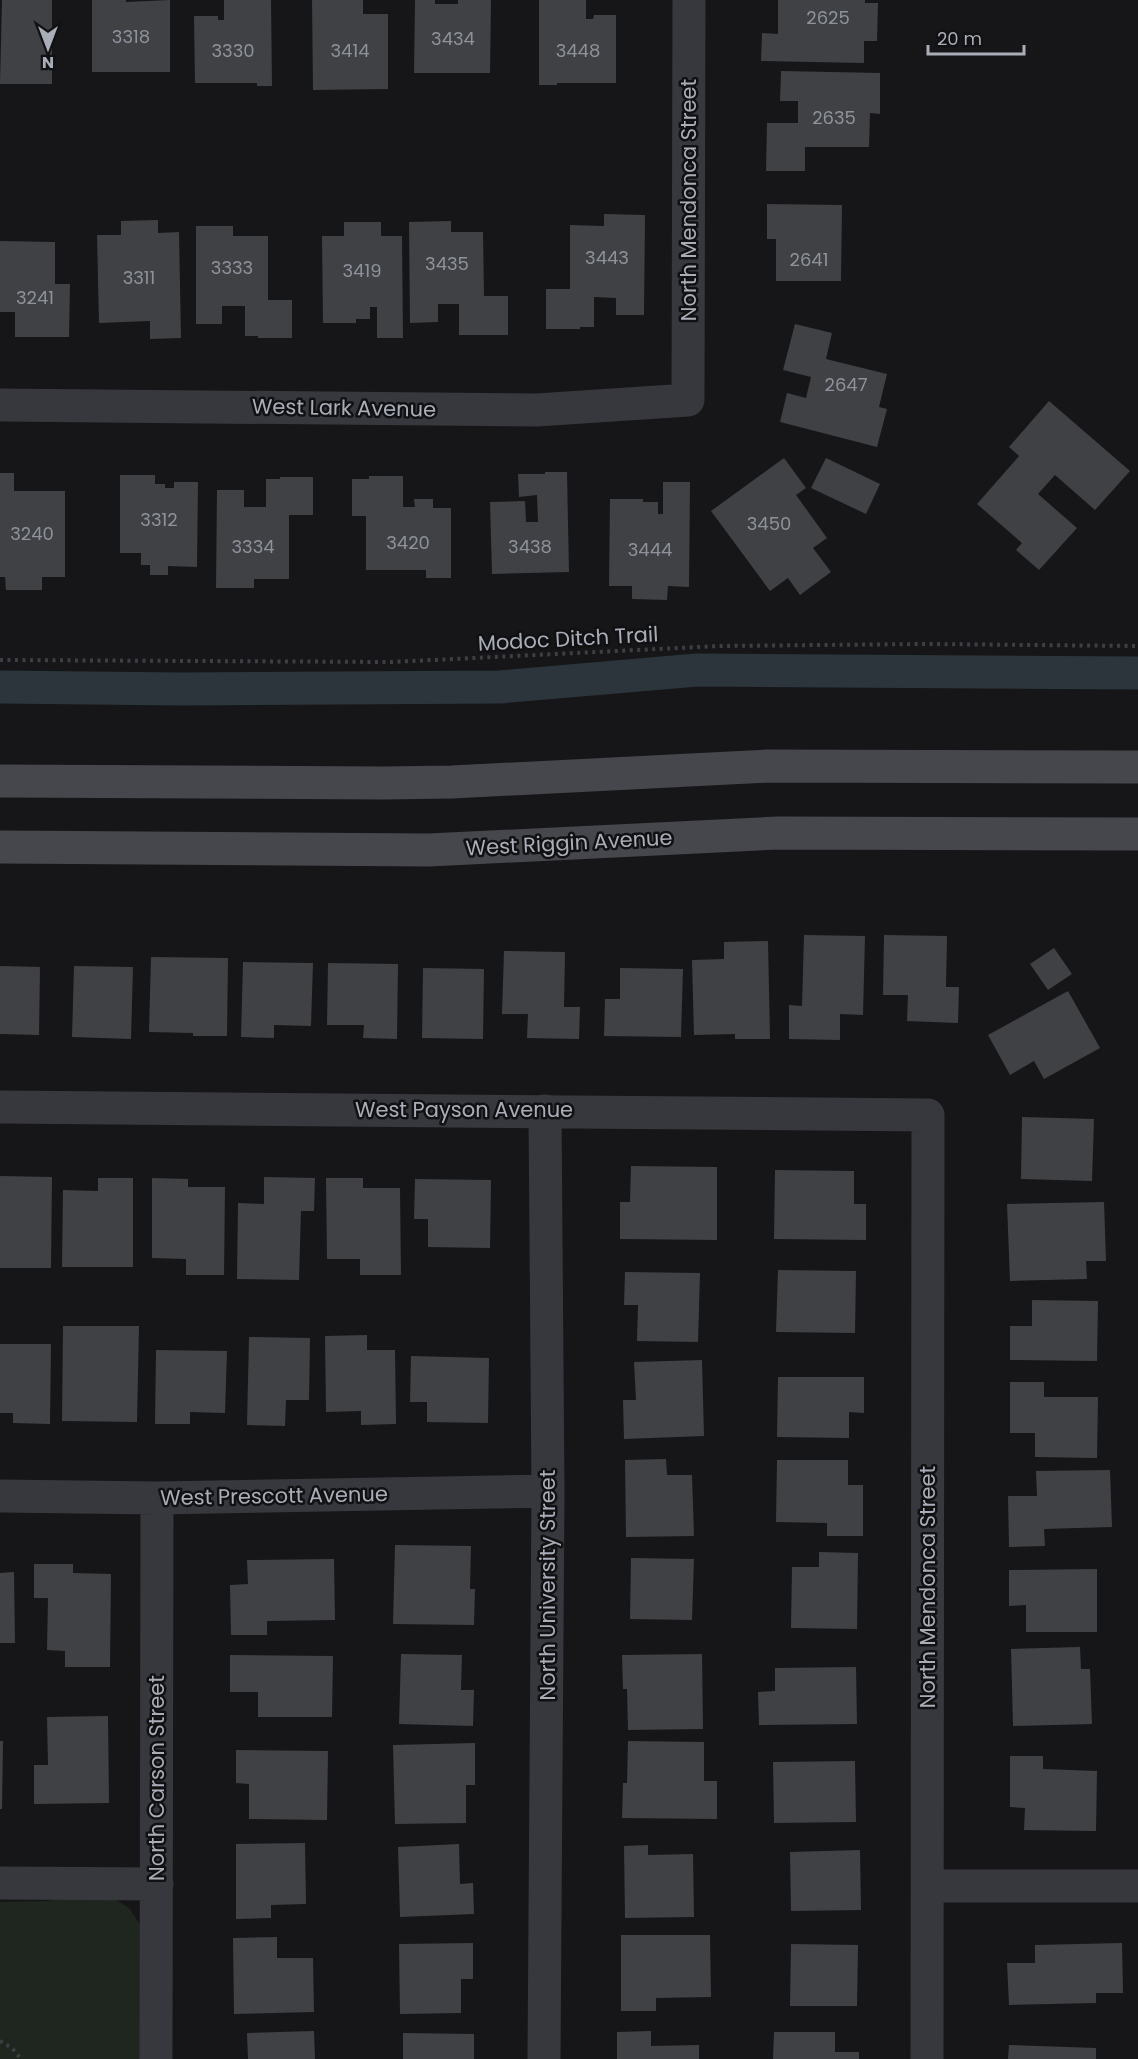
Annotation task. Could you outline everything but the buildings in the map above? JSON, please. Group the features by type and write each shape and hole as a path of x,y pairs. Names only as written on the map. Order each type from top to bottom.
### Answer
{"main road":[{"path":"0,781 384,783 463,782 779,766 1138,767"},
{"name":"West Riggin Avenue","path":"0,847 429,850 778,833 1138,834"}],"street":[{"name":"North Mendonca Street","path":"688,400 690,0"},
{"name":"West Lark Avenue","path":"0,405 537,410 688,400"},
{"name":"West Payson Avenue","path":"0,1107 928,1115"},
{"name":"North University Street","path":"544,2059 548,1491 545,1111"},
{"name":"North Mendonca Street","path":"927,2059 928,1115"},
{"name":"West Prescott Avenue","path":"0,1496 157,1498 548,1491"},
{"name":"North Carson Street","path":"156,2059 157,1498"},
{"path":"0,1883 157,1884"},
{"path":"928,1886 1138,1886"}],"path":[{"name":"Modoc Ditch Trail","path":"0,660 393,662 719,646 924,644 1138,646"},
{"path":"0,2041 12,2048 21,2059"}],"shaded area":[{"path":"67,1897 111,1897 129,1908 143,1929 140,2059 0,2059 0,1902 47,1901"}],"waterway":[{"path":"0,687 181,689 500,687 697,670 1138,673"}]}
